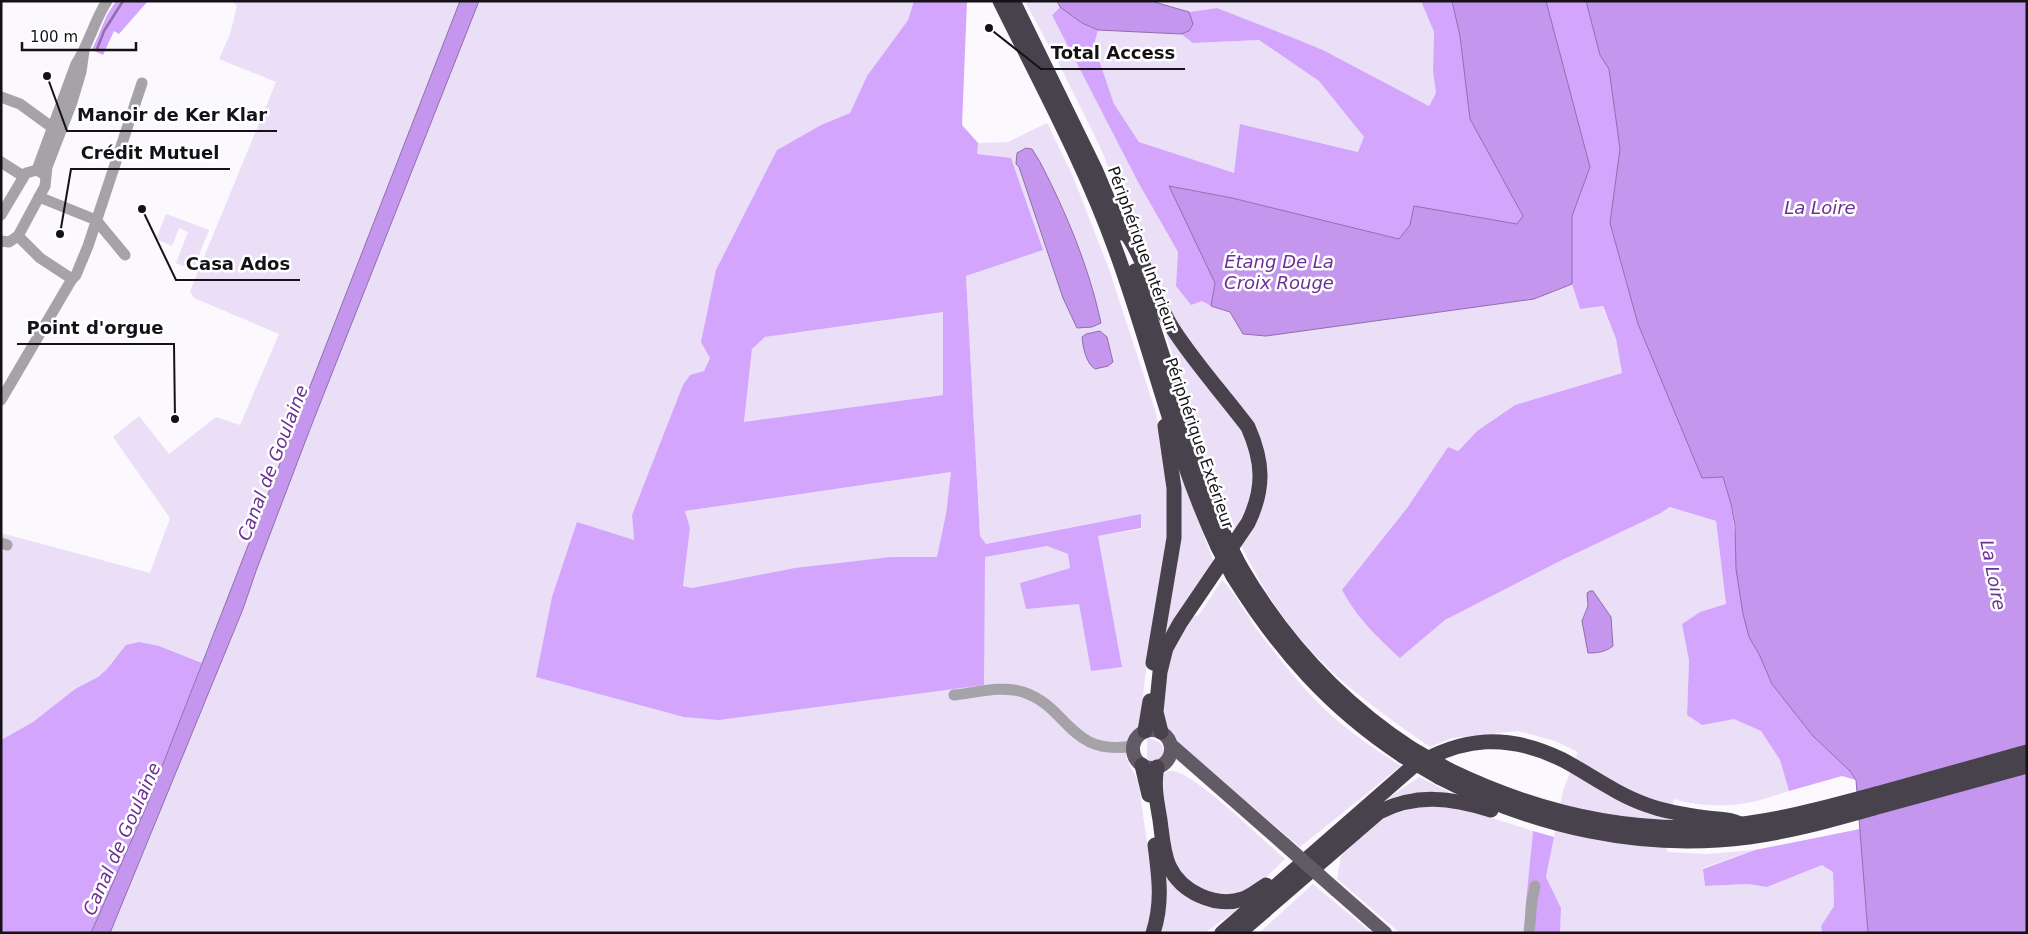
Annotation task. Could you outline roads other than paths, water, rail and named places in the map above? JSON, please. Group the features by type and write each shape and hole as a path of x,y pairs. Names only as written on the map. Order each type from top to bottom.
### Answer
{"highway":[{"name":"Périphérique Extérieur","path":"1000,1 1096,198 1152,357 1194,490 1222,542"},
{"name":"Périphérique Intérieur","path":"1013,1 1091,161 1119,224 1222,542 1263,623 1312,682 1357,723 1444,774 1465,791 1521,811"},
{"path":"1119,224 1128,234 1160,308 1173,330 1248,426 1256,445 1260,466 1260,489 1256,507 1248,523 1180,623 1166,648 1160,672 1156,712 1161,732"},
{"path":"1145,730 1149,713 1152,674 1171,563 1175,515 1174,488 1167,438 1149,370 1152,357"},
{"path":"1239,933 1391,783 1425,759 1461,744 1481,741 1507,742 1524,745 1551,755 1625,796 1649,806 1680,828"},
{"path":"1222,933 1320,854 1378,812 1405,801 1432,799 1521,811 1548,809 1597,820 1748,837 1795,829 1840,811 2027,752"},
{"path":"1162,763 1154,786 1166,856 1173,873 1179,881 1196,894 1214,901 1224,902 1243,899 1320,854"},
{"path":"1142,765 1149,795 1160,880 1159,909 1153,933"},
{"path":"1521,811 1539,820 1606,835 1680,828 1727,818 1740,824 1840,811 2027,766"},
{"path":"1249,933 1320,854"}],"main road":[{"path":"1145,730 1161,732 1168,738 1170,755 1162,763 1152,768 1142,765 1134,757 1133,746 1137,737 1145,730"},
{"path":"1170,745 1385,933"},
{"path":"1162,763 1201,773"}],"street":[{"path":"3,244 14,240 18,236 45,186 41,174 53,128 76,64 107,1"},
{"path":"41,174 47,166 72,102 81,72 84,51"},
{"path":"1,400 79,268 142,83"},
{"path":"1,97 20,104 53,128"},
{"path":"1,162 23,176"},
{"path":"2,214 23,176 29,171 41,174"},
{"path":"39,197 96,220 125,255"},
{"path":"18,236 40,258 72,279"},
{"path":"954,694 1001,689 1022,692 1047,705 1070,729 1086,741 1105,747 1121,748 1133,746"},
{"path":"1529,933 1535,886"}],"water":[{"path":"460,1 479,1 310,429 243,609 110,933 91,933 147,805"},
{"path":"1057,1 1151,1 1189,12 1193,24 1189,31 1181,34 1098,30 1082,23 1060,7"},
{"name":"Étang De La Croix Rouge","path":"1452,1 1546,1 1590,167 1572,216 1572,284 1534,299 1266,336 1243,334 1230,312 1211,306 1215,283 1169,186 1232,198 1399,239 1410,225 1414,206 1517,224 1523,216 1470,119 1460,36"},
{"name":"La Loire","path":"1586,1 2027,1 2027,933 1868,933 1856,780 1850,771 1813,736 1772,684 1759,654 1749,637 1743,614 1736,569 1735,526 1723,477 1702,478 1638,324 1610,223 1620,149 1609,69 1600,55"},
{"path":"1026,148 1032,149 1040,162 1068,220 1090,281 1101,323 1092,327 1077,328 1063,298 1019,167 1016,164 1017,153"},
{"path":"1100,331 1107,337 1113,362 1108,366 1095,369 1087,359 1082,337 1086,334"},
{"path":"1593,591 1611,617 1613,646 1607,650 1595,653 1588,653 1582,621 1588,606 1587,593"}],"waterway":[{"path":"97,49 104,31 123,1"}],"place":[{"name":"Total Access","path":"989,28"},
{"name":"Manoir de Ker Klar","path":"47,76"},
{"name":"Casa Ados","path":"142,209"},
{"name":"Crédit Mutuel","path":"60,234"},
{"name":"Point d'orgue","path":"175,419"}],"water label":[{"name":"Canal de Goulaine","path":"273,463"},
{"name":"Canal de Goulaine","path":"122,839"}]}
